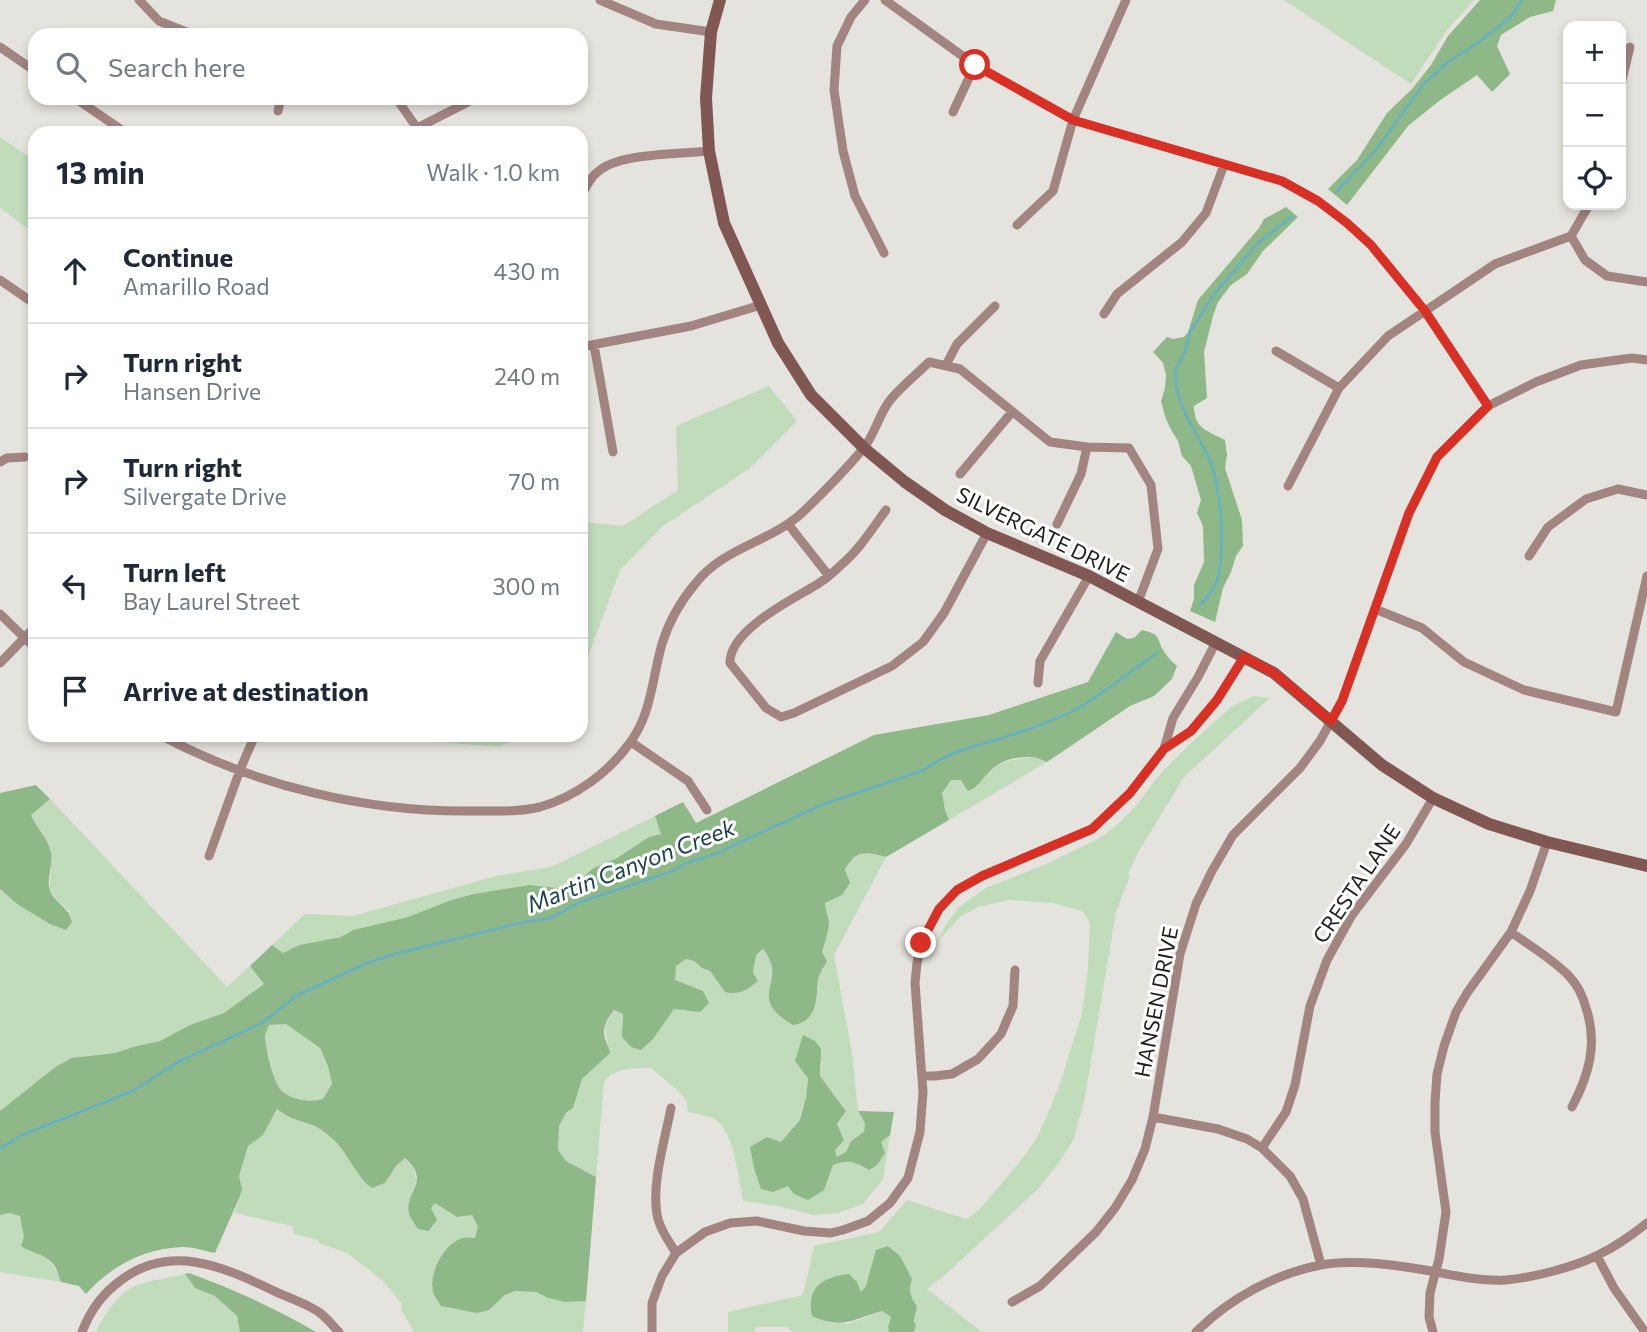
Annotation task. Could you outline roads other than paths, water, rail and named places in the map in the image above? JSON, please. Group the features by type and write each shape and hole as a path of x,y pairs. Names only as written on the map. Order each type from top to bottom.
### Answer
{"street":[{"path":"139,0 159,21 176,28"},
{"path":"600,0 656,24 711,32"},
{"name":"SILVERGATE DRIVE","path":"720,0 711,32 706,99 709,151 724,223 778,343 811,395 864,448 945,510 987,533 1089,576 1274,673 1382,765 1433,798 1489,824 1547,842 1647,866"},
{"path":"865,0 850,17 837,46 834,90 842,150 855,196 884,253"},
{"path":"885,0 975,65 1073,120 1282,181 1318,201 1371,245 1425,311 1488,406"},
{"path":"1017,225 1053,191 1073,120 1126,0"},
{"path":"0,47 28,66"},
{"path":"1621,84 1630,47"},
{"path":"953,112 975,65"},
{"path":"85,105 116,126"},
{"path":"278,111 279,105"},
{"path":"401,105 415,126"},
{"path":"425,126 463,105"},
{"path":"588,183 599,170 623,159 709,151"},
{"path":"1104,314 1117,294 1182,242 1206,214 1224,164"},
{"path":"1288,486 1339,388 1388,336 1494,264 1570,236 1586,210"},
{"path":"1570,236 1585,260 1606,276 1647,282"},
{"path":"2,284 28,300"},
{"path":"588,346 691,327 761,305"},
{"path":"946,365 957,344 995,306"},
{"path":"594,345 613,452"},
{"path":"1276,351 1339,388"},
{"name":"HANSEN DRIVE","path":"1012,1302 1040,1286 1096,1232 1132,1180 1153,1118 1180,954 1196,904 1233,835 1300,768 1320,741 1342,701 1409,513 1437,457 1488,406 1536,382 1581,365 1632,358 1647,360"},
{"path":"175,742 208,758 278,783 383,807 440,812 509,811 539,807 564,797 609,768 631,742 651,698 668,626 697,581 720,561 788,524 803,512 864,448 890,400 929,362 960,369 1050,442 1087,447 1129,448 1152,485 1158,549 1138,602"},
{"path":"960,474 1012,412"},
{"path":"1057,523 1081,474 1087,447"},
{"path":"0,462 7,458 25,457"},
{"path":"1529,556 1548,527 1586,499 1618,489 1647,495"},
{"path":"886,510 858,549 829,576 761,618 737,643 730,655 730,663 766,708 781,717 892,666 923,642 944,612 987,533"},
{"path":"788,524 829,576"},
{"path":"1038,683 1040,661 1089,576"},
{"path":"1375,608 1422,628 1464,662 1524,690 1616,712 1647,576"},
{"path":"0,614 28,642"},
{"path":"0,663 28,634"},
{"path":"1164,749 1173,718 1216,642"},
{"path":"652,1332 652,1303 662,1276 676,1253 705,1232 730,1223 757,1221 804,1231 831,1233 868,1221 898,1194 912,1168 920,1132 923,1076 916,1009 916,963 921,943 939,909 957,890 982,876 1092,829 1130,793 1164,749 1191,731 1217,700 1244,657"},
{"path":"209,856 252,742"},
{"path":"631,742 688,781 707,810"},
{"name":"CRESTA LANE","path":"1262,1148 1286,1112 1295,1085 1310,1006 1327,960 1352,915 1406,844 1433,798"},
{"path":"1433,1332 1429,1317 1430,1293 1446,1212 1435,1132 1437,1074 1456,1012 1511,932 1531,891 1547,842"},
{"path":"1511,932 1570,977 1583,998 1593,1041 1590,1063 1572,1107"},
{"path":"923,1076 952,1074 978,1059 1001,1034 1013,1006 1015,970"},
{"path":"671,1108 656,1187 658,1219 676,1253"},
{"path":"1153,1118 1218,1129 1247,1139 1262,1148 1290,1177 1303,1199 1321,1265"},
{"path":"1196,1332 1224,1308 1250,1291 1286,1275 1321,1265 1368,1262 1470,1278 1506,1280 1550,1272 1597,1256 1647,1223"},
{"path":"1597,1256 1614,1288 1645,1332"},
{"path":"82,1332 101,1298 121,1280 160,1261 180,1260 199,1262 242,1275 320,1313 340,1332"}],"waterway":[{"name":"Martin Canyon Creek","path":"1335,193 1375,151 1423,85 1448,62 1510,18 1522,0"},
{"name":"Martin Canyon Creek","path":"1200,605 1215,587 1219,572 1222,541 1220,508 1212,466 1182,405 1175,370 1185,352 1190,332 1212,297 1257,244 1293,216"},
{"name":"Martin Canyon Creek","path":"0,1149 22,1135 133,1091 176,1063 262,1023 296,996 367,963 524,922 551,918 578,903 670,872 821,805 924,770 959,751 1061,717 1092,700 1157,653"}]}
